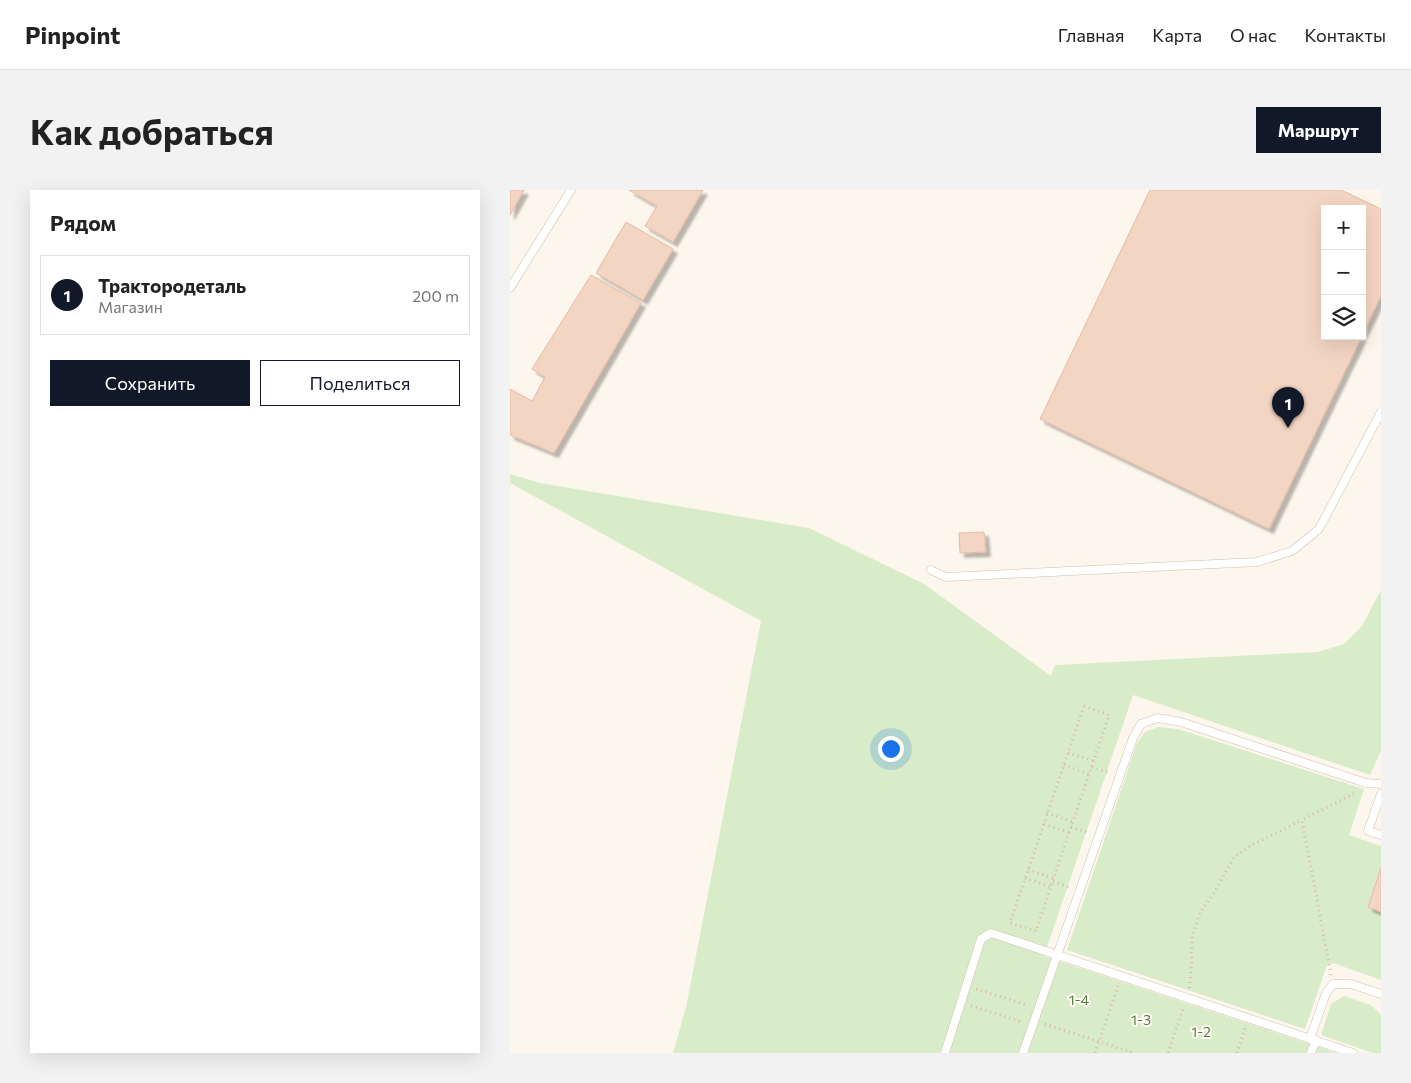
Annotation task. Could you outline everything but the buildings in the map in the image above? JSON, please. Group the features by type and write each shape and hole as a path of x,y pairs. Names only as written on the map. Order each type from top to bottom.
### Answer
{"lane":[{"path":"510,288 570,190"},
{"path":"931,570 946,577 1258,562 1292,551 1319,529 1381,412"},
{"path":"1023,1053 1132,738 1141,724 1158,718 1181,722 1366,783 1381,784"},
{"path":"1381,794 1368,831 1381,835"},
{"path":"945,1053 981,939 991,934 1353,1053"},
{"path":"1312,1053 1313,1039 1326,993 1333,984 1351,984 1381,994"}],"path":[{"path":"1084,706 1109,715 1094,761 1036,931 1010,923 1084,706"},
{"path":"1068,752 1094,761"},
{"path":"1064,765 1089,774"},
{"path":"1092,767 1119,776"},
{"path":"1168,1053 1187,997 1191,975 1192,937 1200,913 1234,857 1252,845 1354,795 1366,783"},
{"path":"1047,813 1073,822"},
{"path":"1302,820 1333,984"},
{"path":"1044,824 1070,833"},
{"path":"1072,827 1099,835"},
{"path":"1028,870 1079,891"},
{"path":"1025,878 1052,886"},
{"path":"1095,1053 1121,976"},
{"path":"966,986 1038,1008"},
{"path":"961,1003 1134,1053"},
{"path":"1237,1053 1248,1018"}],"green space":[{"path":"510,474 540,483 809,528 924,584 1051,676 1055,665 1318,652 1344,644 1362,626 1381,590 1381,751 1370,775 1133,695 1044,956 1337,1053 673,1053 686,1007 761,621 510,483"},
{"path":"1158,727 1178,729 1364,789 1349,835 1381,846 1381,868 1368,907 1381,912 1381,980 1333,963 1327,965 1305,1029 1067,950 1137,743 1145,732"},
{"path":"1344,996 1371,1005 1381,1015 1381,1053 1373,1053 1321,1035 1331,1004"}],"place":[{"name":"Трактородеталь","path":"1288,428"}],"park label":[{"name":"1-4","path":"1079,1000"},
{"name":"1-3","path":"1141,1020"},
{"name":"1-2","path":"1201,1032"}]}
